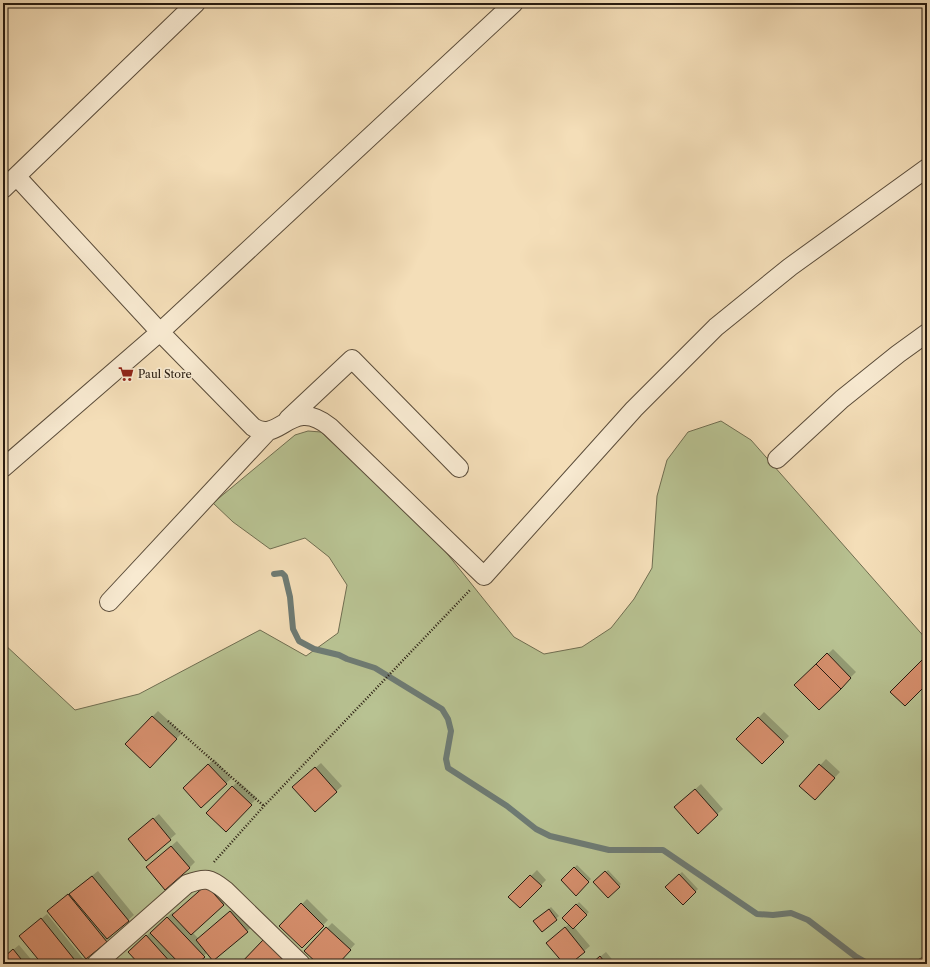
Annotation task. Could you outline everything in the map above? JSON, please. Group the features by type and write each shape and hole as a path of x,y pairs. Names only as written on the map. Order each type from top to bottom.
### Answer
{"street":[{"path":"3,189 196,3"},
{"path":"3,468 160,332 514,3"},
{"path":"16,177 160,332 252,426 260,431 274,429 293,418 306,416 325,423 484,576 634,409 716,327 790,267 927,168"},
{"path":"777,459 842,398 927,333"},
{"path":"109,602 274,429 352,360 459,468"},
{"path":"96,964 187,884 200,879 213,881 225,890 301,964"}],"path":[{"path":"200,879 264,806 484,576"},
{"path":"168,721 264,806"}],"green space":[{"path":"721,421 751,440 927,640 927,954 912,964 3,964 3,643 75,710 139,694 260,630 306,656 338,633 347,585 329,557 305,538 270,549 233,522 213,503 295,435 308,431 321,432 437,541 514,637 544,654 582,647 611,628 634,599 652,568 657,496 667,460 688,432"}],"building":[{"path":"827,653 851,678 841,689 816,664"},
{"path":"924,658 927,661 927,684 905,706 890,692"},
{"path":"816,664 841,689 819,710 794,685"},
{"path":"152,716 177,739 150,768 125,744"},
{"path":"758,717 784,742 762,764 736,739"},
{"path":"208,764 227,784 201,808 183,788"},
{"path":"819,764 835,778 815,800 799,786"},
{"path":"315,767 337,792 315,812 292,787"},
{"path":"232,786 252,805 226,832 206,813"},
{"path":"695,789 718,815 698,834 674,807"},
{"path":"153,818 171,840 146,861 128,839"},
{"path":"171,846 190,868 165,890 146,867"},
{"path":"574,867 589,882 576,896 561,880"},
{"path":"605,871 620,887 608,898 593,882"},
{"path":"679,874 696,892 683,905 665,887"},
{"path":"530,875 542,886 520,908 508,897"},
{"path":"92,876 129,921 107,939 69,894"},
{"path":"206,885 224,905 191,935 172,915"},
{"path":"68,894 107,942 86,959 47,911"},
{"path":"301,903 324,926 302,948 279,926"},
{"path":"576,904 587,915 573,929 562,918"},
{"path":"549,909 557,920 542,932 533,921"},
{"path":"230,911 248,932 213,961 196,940"},
{"path":"167,917 205,957 197,964 180,964 150,933"},
{"path":"41,918 78,964 42,964 19,936"},
{"path":"326,927 351,950 338,964 318,964 304,951"},
{"path":"565,927 585,952 570,964 564,964 546,943"},
{"path":"146,935 172,964 139,964 128,952"},
{"path":"263,940 288,964 240,964"},
{"path":"13,949 25,964 3,964 3,958"},
{"path":"600,956 606,964 591,964"}],"waterway":[{"path":"274,574 282,573 285,576 290,597 293,629 299,641 314,649 339,655 375,668 442,709 448,719 451,731 446,759 448,768 507,806 536,829 550,836 609,850 663,850 757,914 773,915 791,913 808,920 855,956 869,964"}],"place":[{"name":"Paul Store","path":"126,374"}]}
